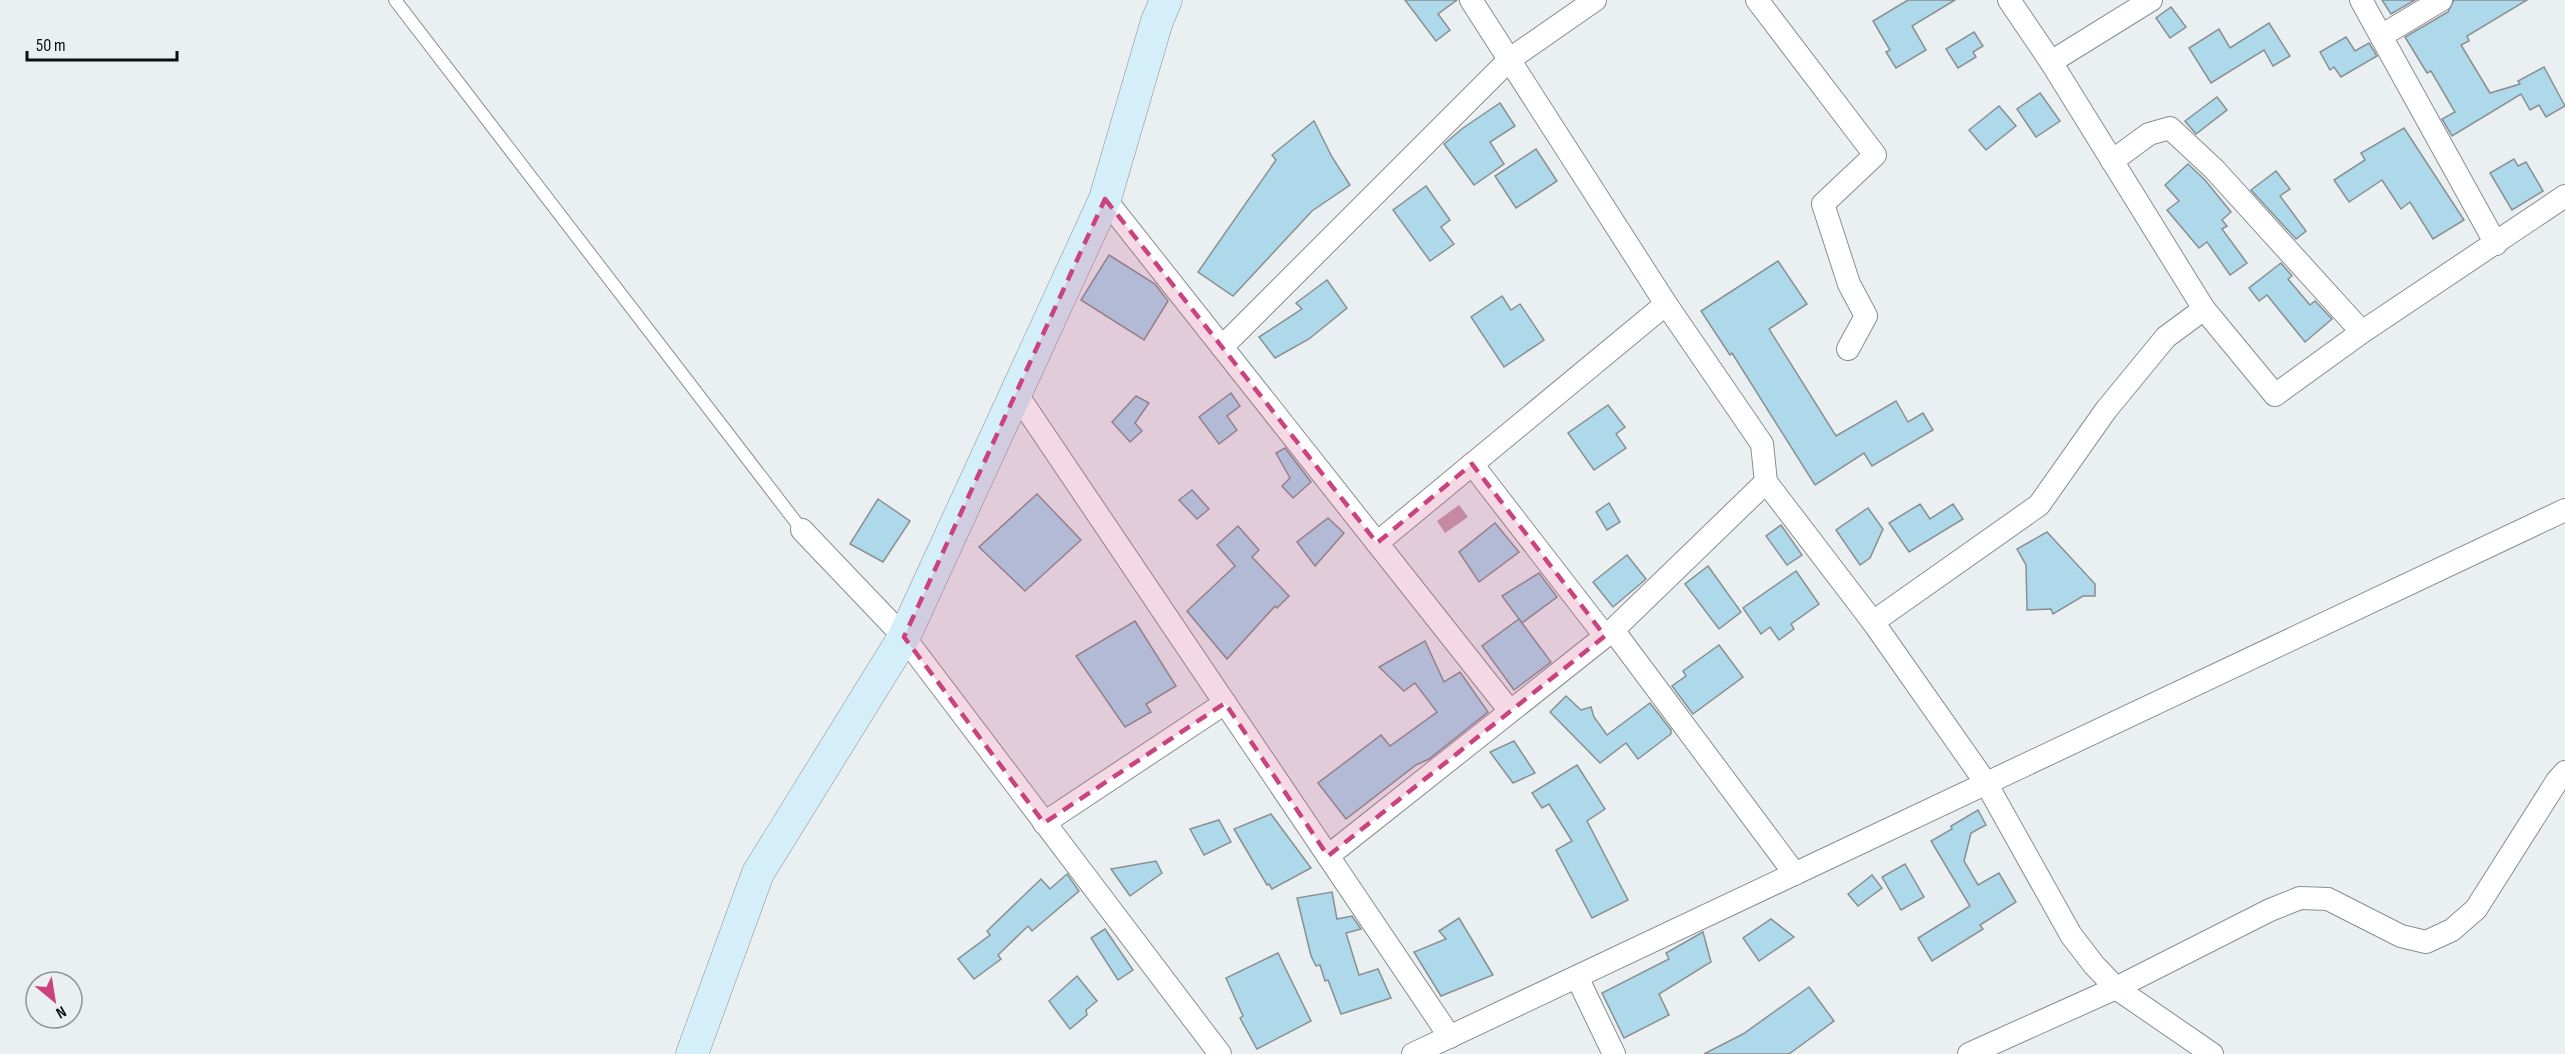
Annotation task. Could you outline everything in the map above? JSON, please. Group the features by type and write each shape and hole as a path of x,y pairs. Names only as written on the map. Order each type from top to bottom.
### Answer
{"street":[{"path":"692,1054 758,873 904,637 1105,199 1156,21 1166,0"},
{"path":"1471,0 1666,304 1762,444 1766,483 1873,622 1986,783 2070,935 2116,988 2204,1052"},
{"path":"1222,347 1510,59 1596,0"},
{"path":"1758,0 1875,155 1823,204 1849,284 1866,316 1848,349"},
{"path":"2009,0 2051,62 2204,309 2275,394 2362,332 2565,196"},
{"path":"2051,62 2151,0"},
{"path":"2361,0 2496,244"},
{"path":"2381,36 2441,0"},
{"path":"2112,160 2149,134 2170,128 2229,186 2362,332"},
{"path":"1105,199 1510,711"},
{"path":"1377,543 1666,304"},
{"path":"1873,622 2039,505 2106,410 2166,337 2204,309"},
{"path":"1016,393 1450,1037"},
{"path":"1472,464 1609,633 1795,874"},
{"path":"1328,856 1609,633 1766,483"},
{"path":"1413,1054 2565,510"},
{"path":"802,530 904,637 1220,1054"},
{"path":"1044,823 1225,702"},
{"path":"1969,1054 2116,988 2270,910 2300,898 2328,899 2401,936 2426,942 2452,930 2476,909 2556,781 2565,772"},
{"path":"1577,977 1614,1054"}],"lane":[{"path":"395,0 802,530"}],"highlighted area":[{"path":"1105,199 1377,543 1472,464 1605,636 1328,856 1225,703 1044,823 904,637"}],"shaded area":[{"path":"1459,505 1468,517 1445,533 1437,521"}],"building":[{"path":"1405,0 1457,0 1438,14 1450,30 1436,41"},
{"path":"1908,0 1955,0 1912,26 1926,50 1896,68 1886,52 1890,50 1873,21"},
{"path":"2382,0 2415,0 2391,14"},
{"path":"2454,0 2527,0 2467,36 2469,41 2461,45 2490,93 2520,84 2518,81 2544,67 2565,106 2546,117 2539,105 2530,110 2521,94 2452,136 2442,119 2455,112 2431,71 2427,73 2405,37 2448,12"},
{"path":"2171,7 2186,27 2170,38 2156,18"},
{"path":"2269,23 2290,56 2273,66 2264,50 2211,83 2189,48 2219,29 2230,48"},
{"path":"1974,32 1983,46 1973,52 1976,57 1958,68 1946,49"},
{"path":"2346,37 2355,51 2369,43 2377,56 2341,77 2334,67 2330,70 2320,52"},
{"path":"2040,93 2060,121 2036,137 2017,109"},
{"path":"2217,97 2227,110 2196,134 2185,121"},
{"path":"1500,103 1515,126 1490,142 1504,164 1474,185 1444,144"},
{"path":"1999,106 2016,126 1986,150 1969,130"},
{"path":"1314,121 1332,157 1350,185 1312,211 1233,296 1198,272 1276,160 1272,155"},
{"path":"2404,128 2464,220 2433,239 2410,202 2401,209 2382,180 2349,202 2334,180 2365,160 2361,153"},
{"path":"1536,149 1557,181 1516,208 1495,176"},
{"path":"2514,159 2518,166 2526,162 2543,191 2512,210 2490,173"},
{"path":"2188,164 2205,180 2231,212 2222,220 2227,226 2222,229 2247,263 2230,275 2207,242 2199,248 2167,210 2179,201 2165,185"},
{"path":"2276,171 2290,189 2280,196 2306,231 2296,239 2251,190"},
{"path":"1426,186 1450,220 1441,227 1454,244 1430,261 1393,210"},
{"path":"1109,255 1155,284 1168,301 1144,340 1081,300"},
{"path":"1778,261 1807,304 1769,329 1836,436 1896,401 1908,422 1923,413 1933,430 1872,466 1864,453 1815,485 1732,353 1730,355 1701,311"},
{"path":"2281,263 2292,276 2288,279 2310,305 2315,301 2332,319 2305,342 2267,295 2259,301 2249,288"},
{"path":"1327,280 1347,308 1309,339 1275,358 1259,337 1302,309 1296,303"},
{"path":"1502,296 1511,310 1520,304 1544,340 1504,367 1471,317"},
{"path":"1231,393 1240,406 1227,416 1237,430 1219,444 1199,417"},
{"path":"1136,396 1149,403 1135,423 1142,431 1130,442 1112,422"},
{"path":"1608,405 1625,427 1616,434 1626,448 1594,470 1568,433"},
{"path":"1285,448 1311,482 1293,498 1282,486 1290,478 1276,453"},
{"path":"1192,490 1209,509 1197,519 1179,500"},
{"path":"1037,494 1081,540 1025,591 979,547"},
{"path":"878,499 910,521 883,562 850,544"},
{"path":"1609,503 1620,522 1607,530 1596,512"},
{"path":"1920,504 1930,519 1953,504 1963,519 1909,552 1889,523"},
{"path":"1868,508 1883,529 1870,558 1860,565 1836,530"},
{"path":"1328,518 1344,533 1315,566 1297,542"},
{"path":"1495,523 1519,552 1479,582 1459,552"},
{"path":"1781,525 1802,555 1787,565 1766,536"},
{"path":"1238,526 1259,550 1252,557 1289,596 1277,608 1275,606 1227,659 1187,611 1235,566 1217,545"},
{"path":"2047,532 2095,584 2095,596 2083,596 2053,614 2051,609 2027,610 2026,565 2017,549"},
{"path":"1627,555 1646,579 1613,607 1593,582"},
{"path":"1708,566 1741,612 1719,629 1685,584"},
{"path":"1796,571 1819,604 1791,624 1794,629 1779,640 1770,627 1761,634 1743,608"},
{"path":"1539,573 1557,597 1522,623 1502,596"},
{"path":"1519,619 1551,662 1514,690 1482,646"},
{"path":"1135,621 1176,686 1146,704 1151,712 1125,727 1076,656"},
{"path":"1425,641 1444,682 1460,672 1488,712 1429,759 1416,765 1346,819 1318,783 1381,735 1390,746 1437,712 1415,683 1404,691 1379,667"},
{"path":"1719,645 1743,677 1693,714 1672,686 1686,676 1683,671"},
{"path":"1566,696 1581,710 1591,707 1594,717 1607,735 1650,703 1671,730 1671,734 1638,759 1626,743 1600,763 1550,712"},
{"path":"1514,741 1535,773 1513,783 1490,752"},
{"path":"1577,765 1605,809 1587,821 1628,900 1592,918 1556,850 1572,841 1549,804 1542,808 1532,793"},
{"path":"1978,810 1986,825 1971,833 1964,861 1978,885 1999,873 2016,902 1980,925 1983,929 1932,961 1918,938 1970,906 1931,841"},
{"path":"1271,814 1311,868 1272,889 1269,884 1267,885 1234,829"},
{"path":"1219,820 1231,842 1204,855 1190,829"},
{"path":"1156,861 1162,873 1130,896 1111,869"},
{"path":"1905,864 1924,897 1901,910 1882,877"},
{"path":"1067,874 1079,891 1032,931 1028,926 998,955 1001,959 974,979 958,959 990,935 987,931 1041,879 1050,889"},
{"path":"1872,875 1882,888 1858,906 1848,894"},
{"path":"1332,892 1337,919 1352,916 1361,929 1346,933 1359,975 1378,969 1391,998 1341,1014 1328,980 1325,981 1320,965 1316,966 1311,956 1297,898"},
{"path":"1459,918 1493,975 1441,996 1414,952 1446,939 1439,931"},
{"path":"1771,919 1794,937 1759,961 1743,938"},
{"path":"1105,929 1133,970 1118,980 1091,938"},
{"path":"1703,932 1711,962 1659,994 1669,1015 1624,1038 1602,993 1669,959 1666,953"},
{"path":"1278,953 1311,1021 1257,1049 1240,1018 1243,1016 1226,978"},
{"path":"1077,976 1097,1001 1086,1010 1087,1015 1070,1029 1049,1001"},
{"path":"1809,987 1834,1021 1789,1054 1704,1054 1743,1034"}]}
